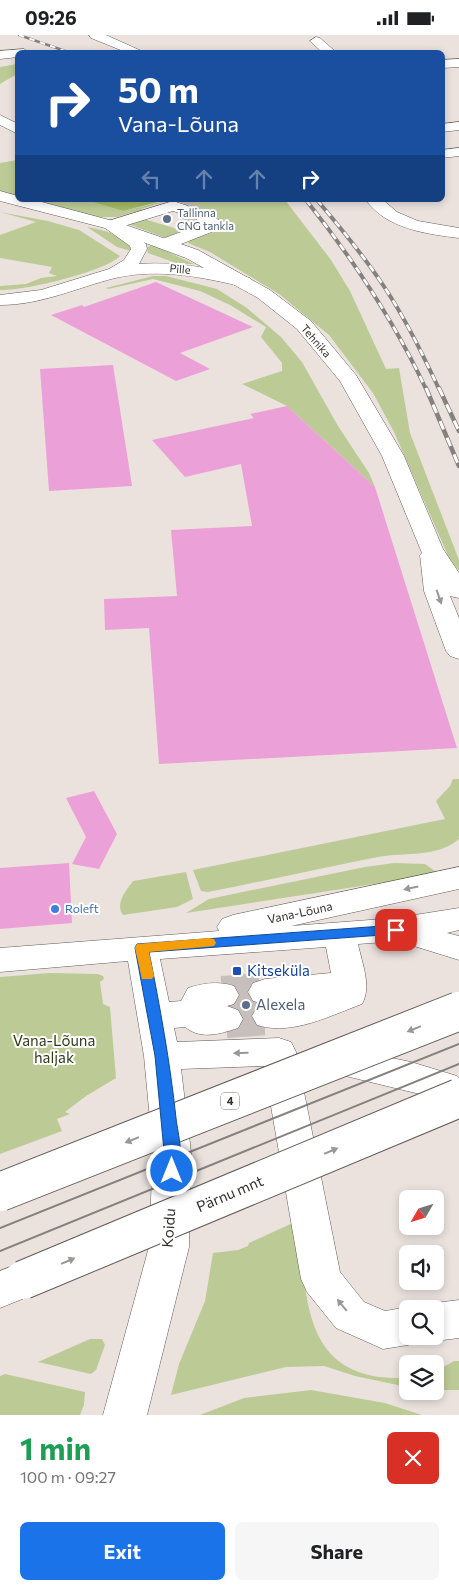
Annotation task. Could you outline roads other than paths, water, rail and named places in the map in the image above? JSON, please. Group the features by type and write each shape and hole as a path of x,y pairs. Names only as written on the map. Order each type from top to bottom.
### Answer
{"main road":[{"path":"95,35 132,50"},
{"path":"316,41 328,50"},
{"path":"0,55 15,56"},
{"path":"0,65 15,58"},
{"path":"445,64 459,63"},
{"path":"0,119 15,128"},
{"path":"445,128 459,126"},
{"path":"445,154 459,152"},
{"name":"Tehnika","path":"0,195 15,199"},
{"name":"Tehnika","path":"0,202 111,225"},
{"name":"Tehnika","path":"26,202 111,225 192,254 264,294 304,325 349,379 392,456 431,549 459,591"},
{"path":"376,202 382,209 407,223 459,233"},
{"path":"111,225 173,206 182,209"},
{"path":"165,244 213,226 213,223 200,216"},
{"name":"Pille","path":"111,225 138,244 139,249 131,263 115,273"},
{"name":"Pille","path":"0,300 33,297 115,273 164,267 196,270 244,282"},
{"name":"Tehnika","path":"431,549 436,591 459,651"},
{"name":"Vana-Lõuna","path":"142,948 459,878"},
{"name":"Vana-Lõuna","path":"0,960 396,930 459,919"},
{"path":"396,930 459,948"},
{"path":"267,1004 301,1013 350,995 350,983 340,934"},
{"name":"Koidu","path":"125,1415 170,1247 172,1151 162,1056 142,948"},
{"path":"155,1017 192,1013 204,1023 224,1007"},
{"name":"4","path":"0,1192 459,1011"},
{"path":"278,1052 321,1279 350,1315 383,1330 399,1327"},
{"path":"162,1056 278,1052 411,1075 444,1086 459,1098"},
{"name":"Pärnu mnt","path":"12,1285 459,1098"},
{"path":"444,1321 459,1319"}],"tunnel":[{"path":"182,209 200,216"},
{"path":"222,995 265,992"},
{"path":"226,1019 269,1016"}],"tram line":[{"path":"0,1228 459,1044"},
{"path":"0,1251 459,1064"}],"railway":[{"path":"19,35 62,50"},
{"path":"308,202 372,291 414,364 426,389"},
{"path":"319,202 351,241 391,297 420,349 439,389"},
{"path":"426,388 459,466"},
{"path":"439,388 459,431"}],"place":[{"name":"Tallinna CNG tankla","path":"167,219"},
{"name":"Roleft","path":"55,909"},
{"name":"Kitseküla","path":"237,971"},
{"name":"Alexela","path":"246,1005"}],"park label":[{"name":"Vana-Lõuna haljak","path":"54,1050"}]}
